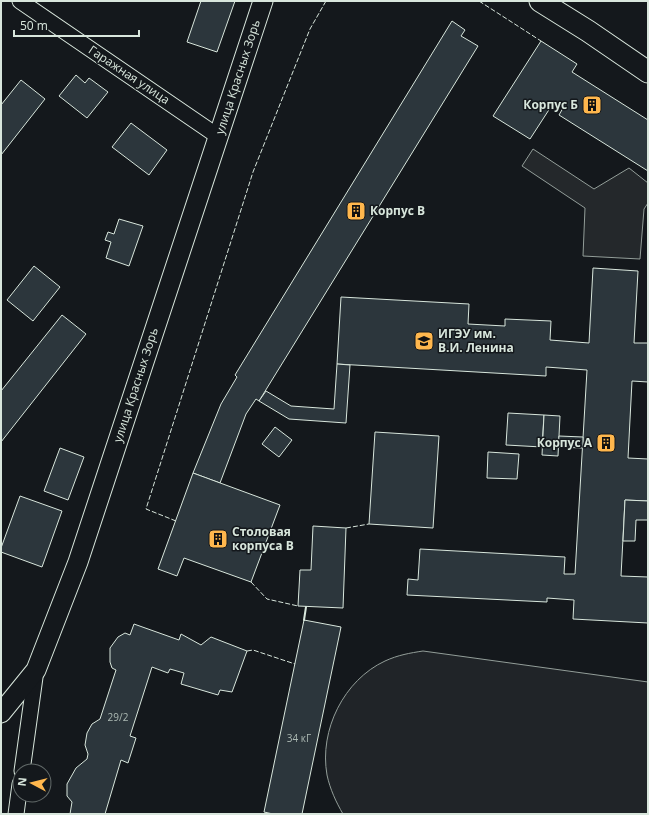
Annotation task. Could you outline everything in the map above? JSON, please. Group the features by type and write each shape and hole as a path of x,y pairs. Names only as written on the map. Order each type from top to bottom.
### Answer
{"main road":[{"path":"540,1 588,31 648,72"}],"street":[{"name":"Гаражная улица","path":"20,1 218,137"},
{"name":"улица Красных Зорь","path":"23,763 36,670 78,562 263,1"},
{"path":"1,713 36,670"},
{"path":"16,814 17,803"}],"shaded area":[{"path":"533,149 594,189 629,168 648,183 648,203 644,209 640,259 583,256 585,208 522,166"},
{"path":"423,651 648,682 648,814 343,814 330,785 327,775 326,758 327,741 331,724 338,708 358,680 370,670 395,657"}],"building":[{"path":"201,1 235,1 217,52 187,42"},
{"name":"Корпус В","path":"452,21 465,30 461,36 478,46 259,401 256,399 246,414 220,483 193,473 221,404 237,377 235,375"},
{"name":"Корпус Б","path":"541,41 577,64 572,72 648,120 648,171 559,115 563,108 554,102 530,139 493,116"},
{"path":"76,75 85,83 89,78 108,92 87,118 59,96"},
{"path":"21,80 45,99 1,155 1,105"},
{"path":"131,123 167,150 149,175 112,147"},
{"path":"119,219 143,226 129,266 106,258 111,242 105,240 108,232 114,234"},
{"path":"34,266 60,287 33,321 7,300"},
{"name":"Корпус А","path":"593,268 638,271 634,343 648,343 648,382 632,381 628,458 648,459 648,501 625,500 621,576 648,577 648,623 573,619 574,600 547,598 547,602 407,595 408,579 418,580 420,549 565,557 564,574 575,574 587,370 546,367 546,376 337,364 341,297 469,304 468,324 505,326 505,319 551,321 550,340 589,343"},
{"path":"62,315 86,334 1,442 1,391"},
{"path":"337,364 350,365 346,423 289,419 259,401 266,391 291,406 334,409"},
{"path":"508,413 544,415 542,447 506,445"},
{"path":"544,415 560,416 558,456 542,455"},
{"path":"275,427 292,440 279,457 262,444"},
{"path":"375,432 439,436 433,528 369,524"},
{"path":"559,436 583,437 583,448 558,447"},
{"path":"60,448 84,457 68,500 44,491"},
{"path":"488,452 519,454 517,479 487,478"},
{"name":"Столовая корпуса В","path":"193,473 280,505 251,582 184,558 177,576 158,569"},
{"path":"20,496 62,511 42,567 1,552 1,548"},
{"path":"625,500 648,501 648,520 636,520 635,541 623,541"},
{"path":"313,526 346,528 343,608 298,606 300,570 311,570"},
{"path":"304,620 341,627 302,814 273,814 264,812"},
{"path":"134,624 179,640 181,634 201,645 211,637 247,651 232,692 220,690 218,695 181,684 184,673 170,669 168,673 152,667 130,736 136,738 128,763 121,760 105,814 70,814 72,802 67,796 67,784 76,768 87,759 88,754 85,745 87,733 92,724 100,719 116,670 112,668 110,662 110,648 118,637 125,633 130,635"}],"fence":[{"path":"176,521 146,509 253,172 310,29 326,1"},
{"path":"479,1 541,41"},
{"path":"346,528 369,524"},
{"path":"251,582 267,599 298,606"},
{"path":"247,651 253,650 295,664"}],"wall":[{"path":"304,620 306,607"}],"place":[{"name":"Корпус Б","path":"592,105"},
{"name":"Корпус В","path":"356,211"},
{"name":"ИГЭУ им. В.И. Ленина","path":"424,341"},
{"name":"Корпус А","path":"606,443"},
{"name":"Столовая корпуса В","path":"218,539"}]}
